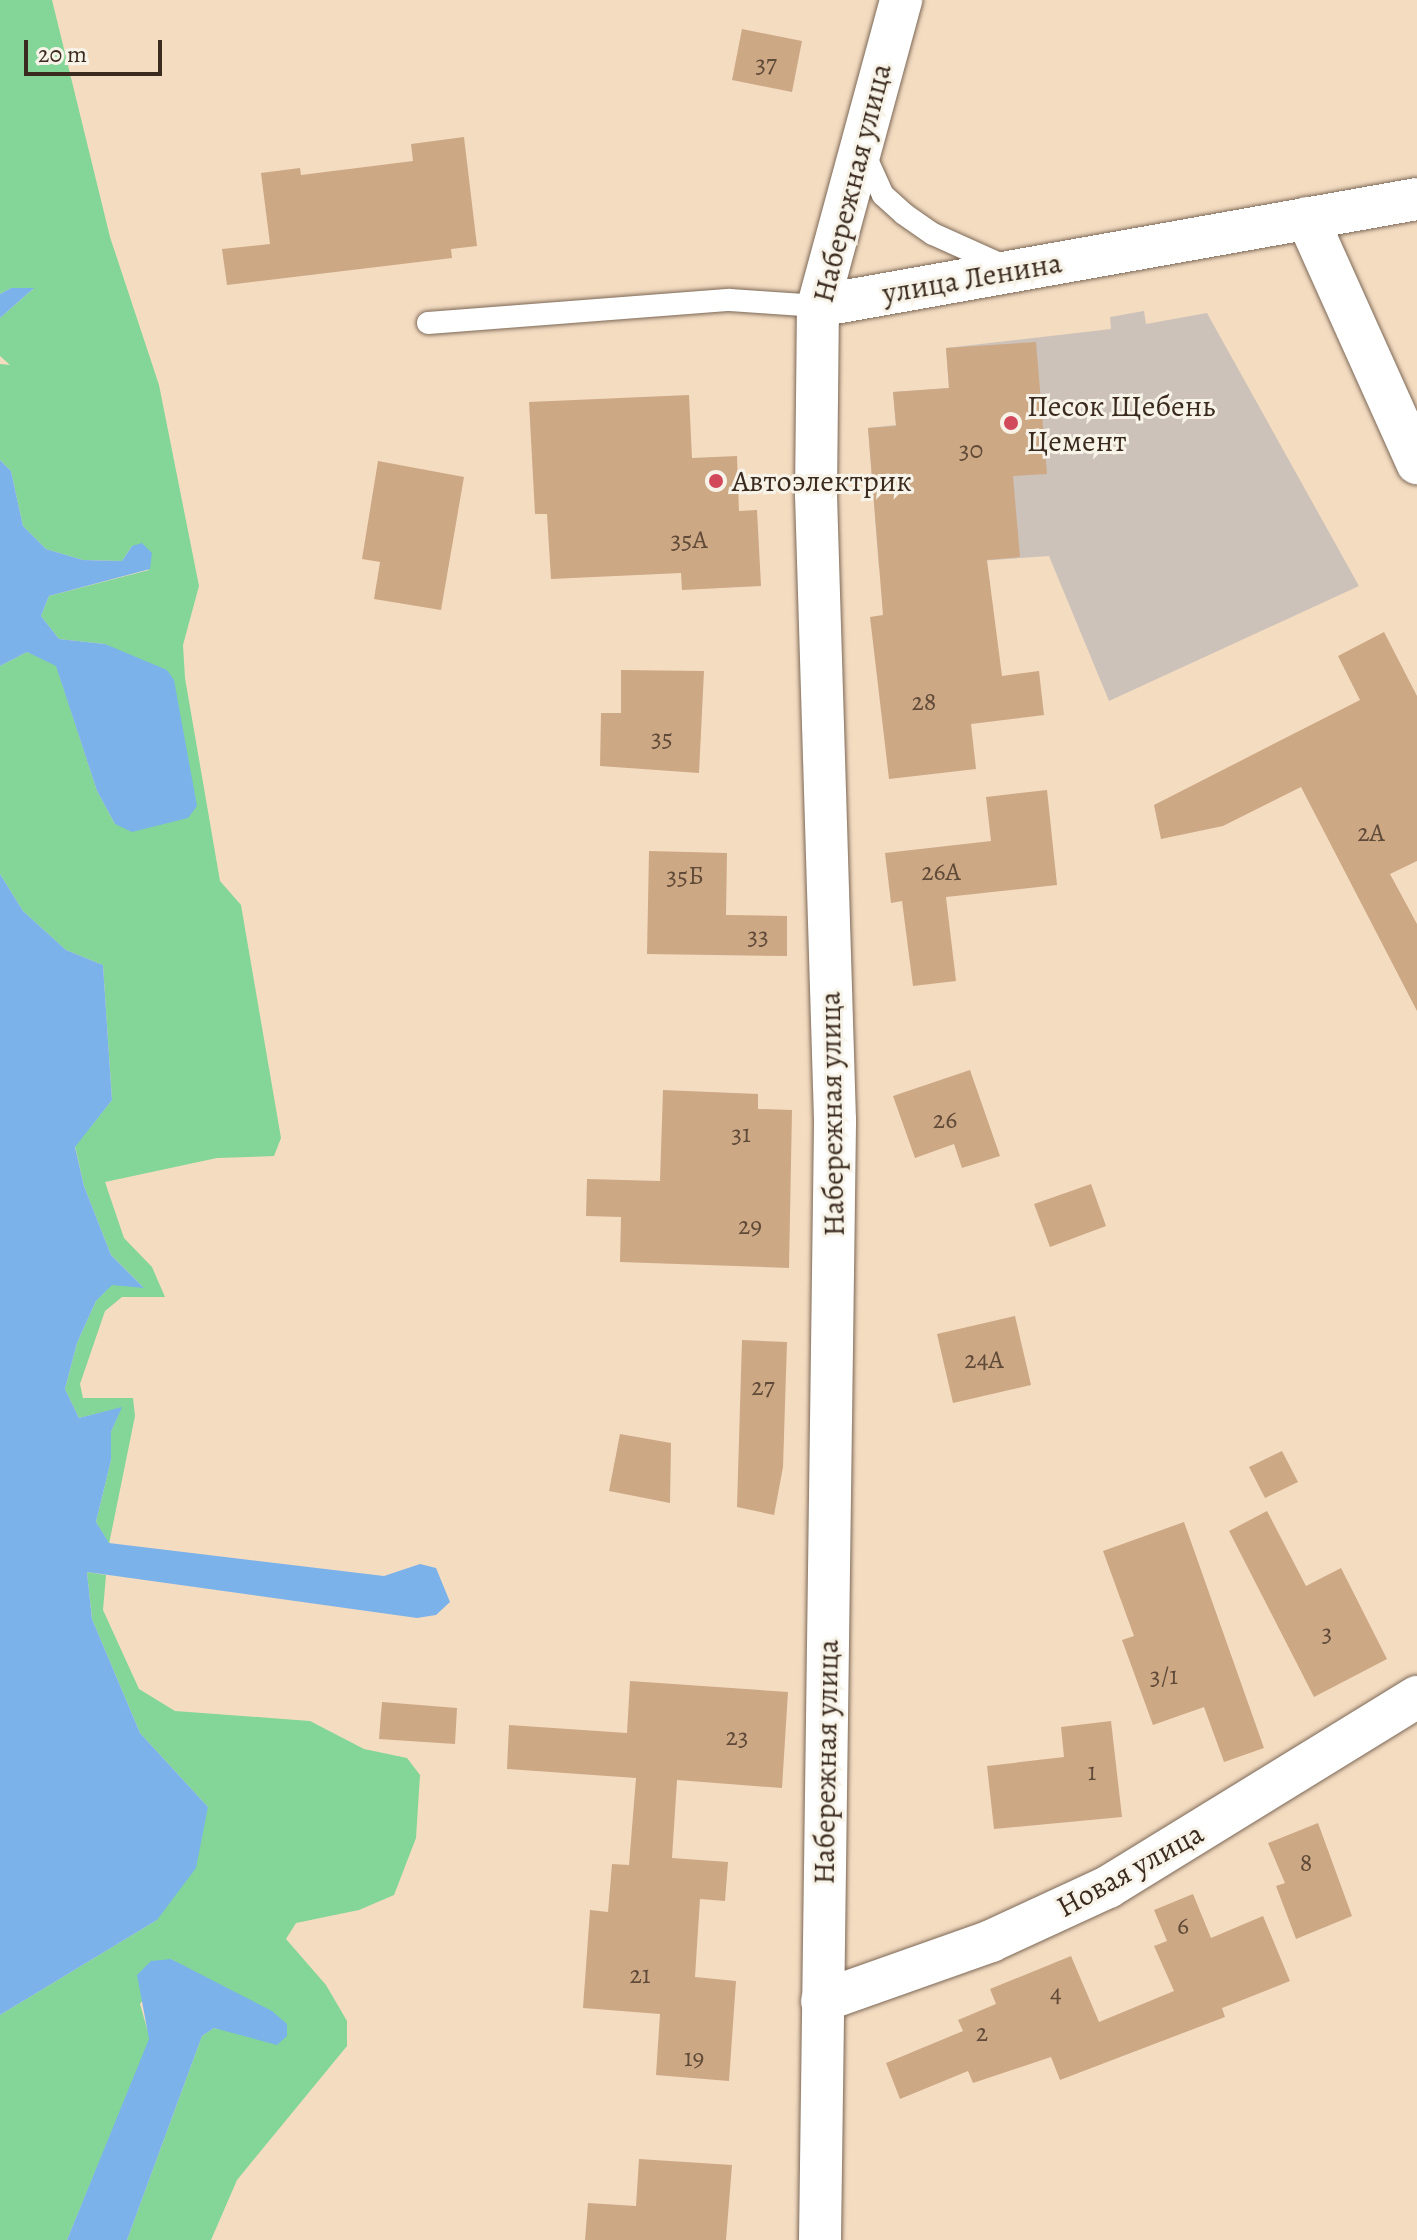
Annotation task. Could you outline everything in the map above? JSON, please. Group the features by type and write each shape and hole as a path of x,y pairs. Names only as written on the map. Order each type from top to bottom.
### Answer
{"street":[{"name":"Набережная улица","path":"820,2240 835,1120 816,494 818,306 901,0"},
{"name":"улица Ленина","path":"818,306 1417,199"},
{"path":"1307,218 1417,463"},
{"name":"Новая улица","path":"822,2001 991,1941 1108,1887 1417,1697"}],"lane":[{"path":"861,143 883,195 904,214 967,252 1014,270"},
{"name":"улица Ленина","path":"428,323 730,300 818,306"}],"shaded area":[{"path":"1144,311 1146,324 1207,313 1359,586 1109,701 1049,556 879,568 868,428 896,425 893,392 949,388 946,348 1111,329 1110,317"}],"green space":[{"path":"0,0 52,0 110,237 159,385 199,586 183,645 185,678 220,881 241,905 281,1138 274,1156 217,1158 105,1182 124,1238 152,1267 165,1297 122,1297 105,1311 80,1384 83,1398 133,1398 135,1416 109,1544 96,1522 111,1460 111,1432 121,1408 79,1418 65,1389 77,1343 96,1301 112,1284 143,1287 111,1255 84,1186 75,1146 112,1100 103,965 66,950 23,911 0,874 0,666 27,652 56,665 97,791 115,824 105,644 59,639 41,616 49,596 149,570 132,546 122,561 83,560 46,549 23,526 11,471 0,460 0,364 10,365 0,356 0,318 33,289 11,288 0,294"},
{"path":"87,1572 106,1575 103,1610 139,1689 175,1711 310,1721 364,1749 407,1758 420,1775 416,1838 394,1895 359,1910 296,1923 286,1939 326,1985 347,2021 347,2046 237,2180 211,2240 127,2240 202,2036 214,2028 233,2032 287,2024 171,1959 140,2004 150,2039 67,2240 0,2240 0,2015 157,1920 208,1807 140,1733 92,1619"}],"water":[{"path":"11,288 34,288 0,318 0,294"},
{"path":"0,460 11,471 23,526 46,549 83,560 122,561 132,546 142,543 152,553 150,569 49,596 41,616 59,639 105,644 167,670 174,680 197,806 188,818 132,832 115,824 97,791 56,666 27,652 0,666"},
{"path":"0,874 23,911 66,950 103,965 112,1100 75,1147 84,1186 111,1255 144,1288 112,1285 96,1301 77,1343 65,1389 79,1418 122,1407 111,1432 111,1460 96,1522 109,1543 384,1576 420,1564 436,1568 450,1602 436,1615 417,1618 87,1572 92,1619 140,1733 208,1807 196,1868 157,1920 0,2015"},
{"path":"171,1959 272,2011 287,2024 287,2036 277,2045 214,2028 202,2036 127,2240 67,2240 149,2039 137,1975 151,1961"}],"building":[{"path":"742,29 802,41 792,92 732,80"},
{"path":"464,137 477,246 451,249 452,258 227,285 222,249 270,244 261,173 300,168 301,175 413,161 411,144"},
{"path":"1036,342 1047,474 1013,476 1020,557 987,560 1002,676 1039,671 1044,715 971,724 976,769 889,779 870,617 883,615 868,428 896,426 893,392 949,388 946,348"},
{"path":"689,395 692,458 737,456 739,511 757,510 761,586 682,590 681,573 551,579 547,514 535,514 529,402"},
{"path":"378,461 464,477 441,610 374,599 380,562 362,559"},
{"path":"1384,632 1417,696 1417,861 1390,874 1417,924 1417,1011 1301,787 1223,826 1161,839 1154,805 1360,700 1338,656"},
{"path":"621,670 704,671 699,773 600,766 601,713 621,713"},
{"path":"1047,790 1057,885 946,897 956,981 913,986 902,901 891,903 885,853 991,841 986,797"},
{"path":"649,851 727,853 726,915 787,916 787,956 647,954"},
{"path":"970,1070 1000,1156 962,1168 954,1144 915,1158 893,1096"},
{"path":"663,1090 758,1094 758,1109 792,1110 789,1268 620,1262 621,1217 586,1216 587,1179 660,1181"},
{"path":"1091,1184 1106,1226 1050,1247 1034,1204"},
{"path":"1015,1316 1031,1385 953,1403 937,1334"},
{"path":"742,1340 787,1342 783,1467 774,1515 737,1507"},
{"path":"620,1434 671,1443 670,1503 609,1491"},
{"path":"1282,1451 1298,1482 1265,1498 1249,1467"},
{"path":"1267,1511 1306,1586 1341,1568 1387,1659 1314,1697 1229,1531"},
{"path":"1184,1522 1264,1748 1224,1762 1204,1707 1153,1725 1122,1640 1134,1636 1103,1551"},
{"path":"630,1681 788,1692 782,1788 677,1780 672,1858 728,1862 725,1901 700,1899 695,1977 736,1981 729,2081 656,2075 660,2014 583,2008 590,1910 608,1912 612,1864 629,1865 636,1778 507,1769 509,1725 627,1733"},
{"path":"382,1702 457,1708 455,1744 379,1739"},
{"path":"1111,1721 1122,1817 994,1829 987,1766 1064,1757 1061,1727"},
{"path":"1318,1823 1352,1916 1296,1939 1276,1886 1285,1883 1268,1843"},
{"path":"1193,1894 1211,1938 1263,1916 1290,1981 1222,2008 1225,2017 1060,2080 1051,2057 973,2083 968,2071 900,2099 886,2063 963,2031 958,2020 996,2004 990,1989 1071,1956 1099,2022 1174,1991 1154,1946 1167,1941 1154,1910"},
{"path":"639,2159 732,2165 726,2240 585,2240 588,2203 636,2206"}],"place":[{"name":"Песок Щебень Цемент","path":"1011,423"},
{"name":"Автоэлектрик","path":"716,481"}]}
